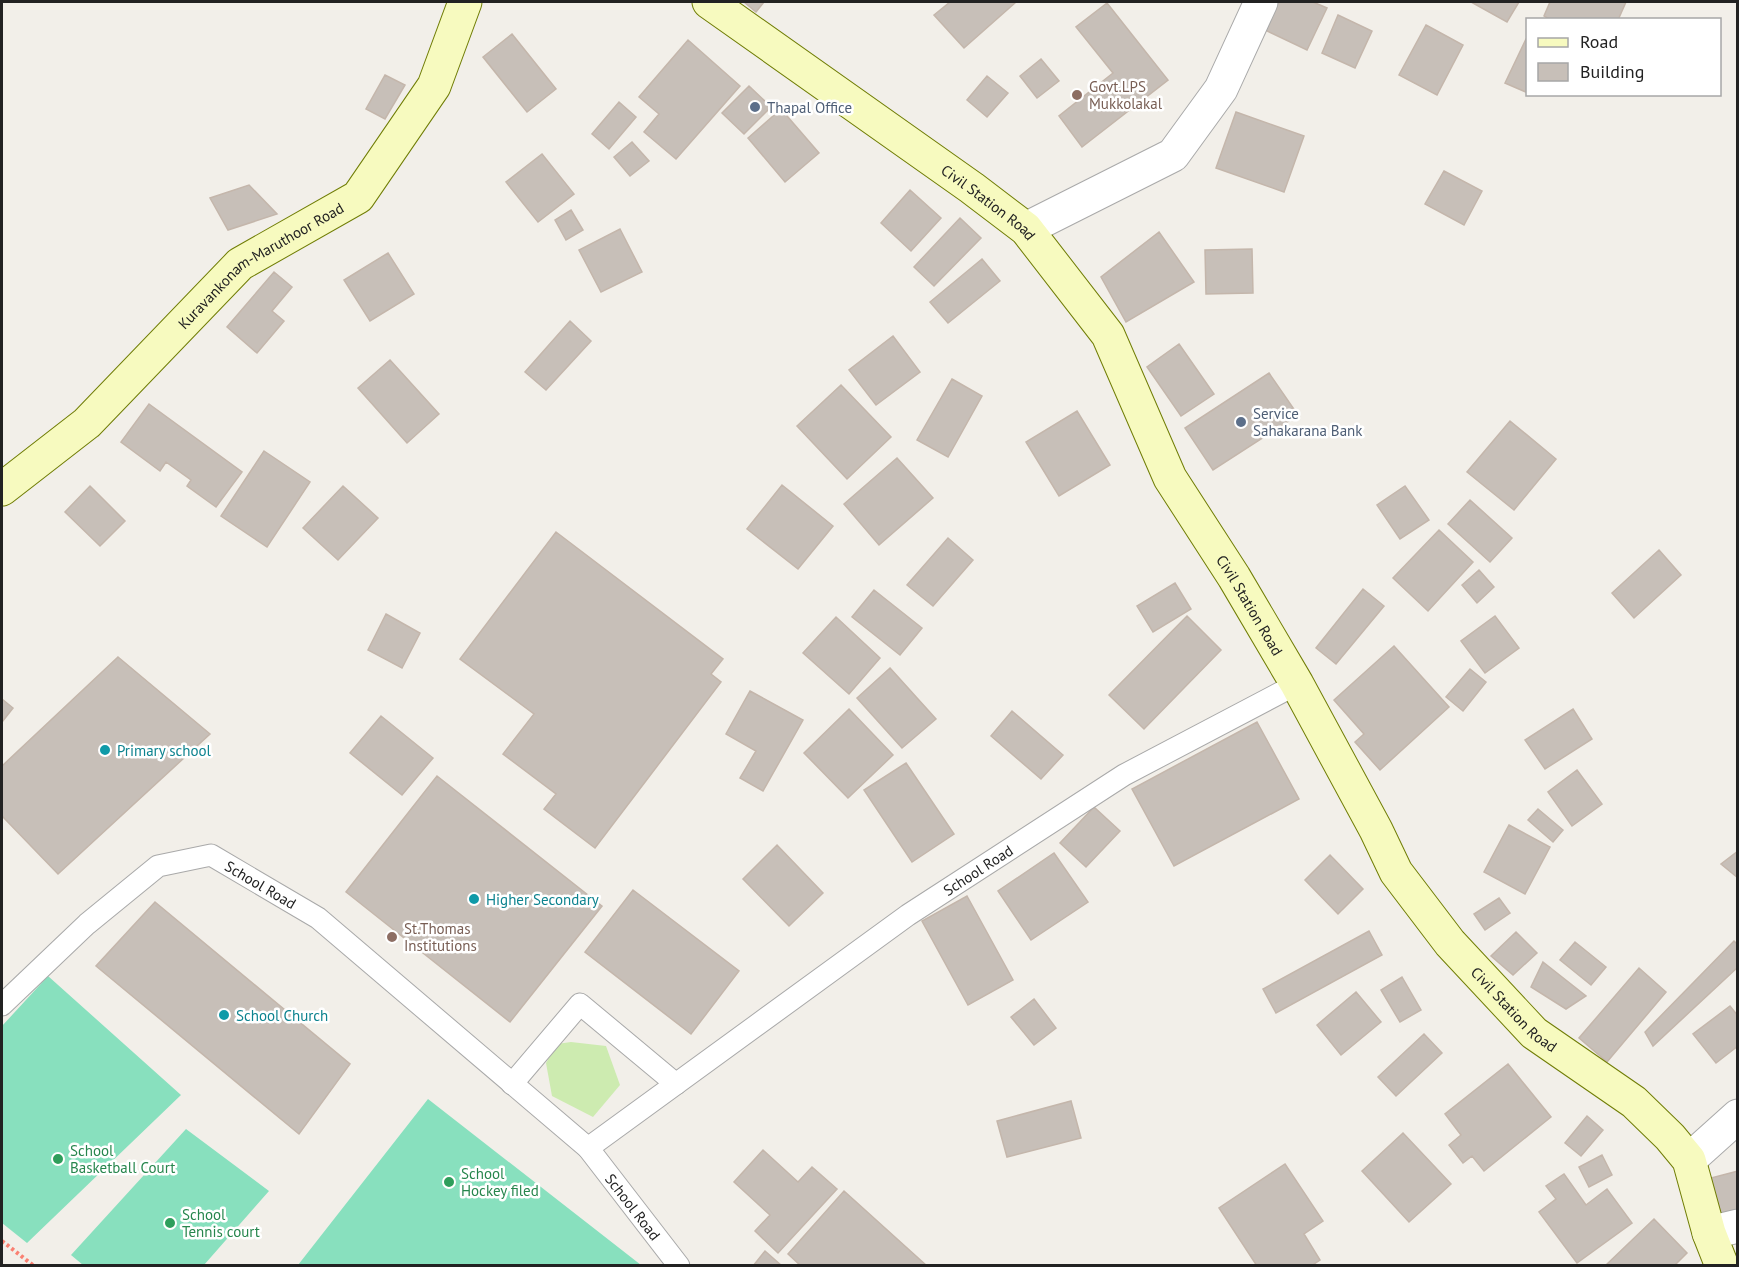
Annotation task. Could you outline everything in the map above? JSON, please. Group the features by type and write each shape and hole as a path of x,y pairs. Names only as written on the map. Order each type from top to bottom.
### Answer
{"main road":[{"name":"Kuravankonam-Maruthoor Road","path":"2,489 87,423 240,264 358,197 434,86 465,2"},
{"name":"Civil Station Road","path":"709,2 972,188 1026,229 1108,335 1170,478 1234,577 1297,684 1377,830 1396,872 1450,943 1534,1033 1634,1102 1689,1160 1723,1230 1722,1266"}],"street":[{"path":"1026,229 1173,155 1221,89 1261,2"},
{"path":"1689,1160 1737,1116"}],"lane":[{"name":"School Road","path":"588,1148 908,915 1124,776 1297,684"},
{"name":"School Road","path":"2,1005 87,924 158,866 211,855 318,918 588,1148 679,1266"},
{"path":"512,1084 580,1004 676,1084"}],"path":[{"path":"2,1241 34,1266"}],"green space":[{"name":"School Basketball Court","path":"48,976 181,1095 27,1243 2,1223 2,1026"},
{"path":"571,1042 606,1046 620,1085 593,1117 552,1096 546,1063 557,1044"},
{"name":"School Hockey filed","path":"428,1099 641,1265 298,1265"},
{"name":"School Tennis court","path":"186,1129 269,1191 204,1265 83,1265 71,1255"}],"building":[{"path":"744,2 764,2 756,12"},
{"path":"950,2 1016,2 964,48 934,15"},
{"path":"1276,2 1313,2 1327,8 1307,50 1263,29"},
{"path":"1471,2 1519,2 1507,22"},
{"path":"1550,2 1626,2 1619,18 1548,18 1544,16"},
{"name":"Govt.LPS Mukkolakal","path":"1107,3 1168,80 1082,147 1059,116 1113,73 1076,27"},
{"path":"1338,15 1372,31 1355,68 1322,53"},
{"path":"1426,25 1463,45 1437,95 1399,75"},
{"path":"512,34 556,89 527,112 483,57"},
{"path":"1526,39 1526,92 1505,83"},
{"path":"688,40 740,86 676,159 644,132 659,114 639,97"},
{"path":"1041,59 1059,81 1037,98 1020,76"},
{"path":"385,75 405,85 385,119 366,109"},
{"path":"987,76 1008,93 987,117 967,100"},
{"path":"749,86 771,107 744,134 722,113"},
{"path":"619,102 636,117 609,149 592,134"},
{"path":"781,109 819,153 785,182 748,138"},
{"path":"1236,112 1304,136 1284,192 1216,168"},
{"path":"632,142 649,161 630,176 614,157"},
{"path":"542,154 574,194 538,222 506,182"},
{"path":"1444,171 1482,191 1464,225 1425,204"},
{"path":"249,185 277,214 228,230 210,198"},
{"path":"910,190 941,218 911,251 881,223"},
{"path":"571,210 583,230 566,240 555,220"},
{"path":"960,218 981,238 934,286 914,267"},
{"path":"620,229 642,272 601,292 579,250"},
{"path":"1159,232 1194,282 1126,322 1101,277"},
{"path":"1252,249 1253,293 1206,294 1205,250"},
{"path":"388,253 414,294 370,321 344,280"},
{"path":"982,259 1000,281 948,323 930,302"},
{"path":"274,272 292,287 272,311 284,321 257,353 227,327"},
{"path":"570,321 591,341 546,390 525,372"},
{"path":"893,336 920,372 876,405 849,370"},
{"path":"1179,344 1214,394 1181,416 1147,367"},
{"path":"390,360 439,414 407,443 358,388"},
{"name":"Service Sahakarana Bank","path":"1269,373 1298,415 1213,470 1185,428"},
{"path":"952,379 982,396 948,457 917,440"},
{"path":"841,385 891,437 847,479 797,426"},
{"path":"149,404 242,472 216,507 187,486 191,480 166,462 160,471 121,442"},
{"path":"1077,411 1110,465 1059,496 1026,442"},
{"path":"1510,421 1556,459 1514,510 1467,472"},
{"path":"264,451 310,482 267,547 221,516"},
{"path":"897,458 933,498 879,545 844,504"},
{"path":"782,485 833,526 798,569 747,529"},
{"path":"90,486 125,521 100,546 65,512"},
{"path":"343,486 378,518 338,560 303,528"},
{"path":"1405,486 1429,520 1400,539 1377,505"},
{"path":"1470,500 1512,538 1490,562 1448,524"},
{"path":"1439,530 1473,562 1428,611 1393,578"},
{"path":"556,532 723,659 711,674 721,682 595,848 544,809 556,794 503,754 534,714 460,659"},
{"path":"948,538 973,560 933,606 907,585"},
{"path":"1659,550 1681,575 1634,618 1612,593"},
{"path":"1479,570 1494,587 1477,603 1462,585"},
{"path":"1175,583 1191,609 1153,632 1137,606"},
{"path":"1363,589 1384,606 1336,664 1316,648"},
{"path":"874,590 922,628 900,655 852,617"},
{"path":"386,614 420,633 402,668 368,650"},
{"path":"1187,616 1221,650 1144,729 1109,695"},
{"path":"1495,616 1519,648 1485,673 1461,641"},
{"path":"836,617 880,658 849,694 803,653"},
{"path":"1394,646 1449,707 1380,770 1355,742 1364,734 1334,700"},
{"name":"Primary school","path":"118,657 210,734 58,874 2,816 2,766"},
{"path":"890,668 936,719 902,748 857,698"},
{"path":"1470,669 1486,682 1463,711 1446,697"},
{"path":"750,691 803,720 763,791 740,778 756,751 726,734"},
{"path":"2,699 13,708 2,722"},
{"path":"849,709 893,755 848,798 804,753"},
{"path":"1573,709 1592,739 1545,769 1525,740"},
{"path":"1012,711 1063,755 1041,779 991,736"},
{"path":"381,716 433,758 402,795 350,753"},
{"path":"1257,722 1299,799 1174,866 1132,789"},
{"path":"906,763 954,834 912,862 864,790"},
{"path":"1577,770 1602,804 1572,826 1548,792"},
{"name":"Higher Secondary","path":"437,776 602,906 510,1022 346,892"},
{"path":"1094,807 1120,831 1086,867 1060,843"},
{"path":"1538,809 1563,830 1553,842 1528,820"},
{"path":"1509,825 1550,847 1525,894 1484,872"},
{"path":"777,845 823,893 789,926 743,879"},
{"path":"1738,851 1738,878 1721,864"},
{"path":"1054,853 1088,902 1031,940 998,891"},
{"path":"1330,855 1363,889 1338,914 1305,880"},
{"path":"633,890 739,971 691,1034 585,952"},
{"path":"967,896 1013,980 968,1005 922,921"},
{"path":"1499,898 1510,913 1485,930 1474,914"},
{"name":"School Church","path":"155,902 350,1064 299,1134 96,966"},
{"path":"1369,931 1382,955 1276,1013 1263,989"},
{"path":"1516,932 1537,953 1513,975 1491,956"},
{"path":"1734,941 1738,945 1738,967 1653,1046 1645,1032"},
{"path":"1575,942 1606,967 1591,985 1560,960"},
{"path":"1543,962 1586,996 1566,1009 1531,987"},
{"path":"1639,968 1666,992 1607,1062 1579,1038"},
{"path":"1402,977 1421,1010 1400,1022 1381,990"},
{"path":"1356,992 1381,1022 1341,1055 1317,1025"},
{"path":"1034,999 1056,1028 1034,1045 1011,1017"},
{"path":"1730,1006 1738,1016 1738,1046 1716,1063 1693,1034"},
{"path":"1424,1034 1442,1053 1396,1096 1378,1077"},
{"path":"1508,1064 1551,1117 1484,1171 1472,1156 1463,1163 1449,1145 1461,1135 1445,1114"},
{"path":"1071,1101 1081,1138 1007,1157 997,1121"},
{"path":"1587,1116 1603,1130 1581,1156 1565,1143"},
{"path":"1403,1133 1451,1184 1409,1222 1362,1171"},
{"path":"763,1150 798,1182 812,1167 837,1189 778,1253 755,1231 770,1215 734,1182"},
{"path":"1602,1155 1612,1175 1589,1187 1579,1167"},
{"path":"1285,1164 1323,1221 1304,1234 1320,1260 1311,1266 1257,1266 1219,1208"},
{"path":"1738,1171 1738,1211 1721,1215 1711,1178"},
{"path":"1564,1174 1586,1205 1607,1189 1632,1223 1577,1263 1539,1212 1556,1199 1546,1186"},
{"path":"844,1191 927,1266 801,1266 788,1254"},
{"path":"1654,1219 1687,1253 1676,1264 1677,1266 1605,1266"},
{"path":"765,1251 782,1266 753,1266"}],"place":[{"name":"Govt.LPS Mukkolakal","path":"1077,95"},
{"name":"Thapal Office","path":"755,107"},
{"name":"Service Sahakarana Bank","path":"1241,422"},
{"name":"Primary school","path":"105,750"},
{"name":"Higher Secondary","path":"474,899"},
{"name":"St.Thomas Institutions","path":"392,937"},
{"name":"School Church","path":"224,1015"},
{"name":"School Basketball Court","path":"58,1159"},
{"name":"School Hockey filed","path":"449,1182"},
{"name":"School Tennis court","path":"170,1223"}]}
